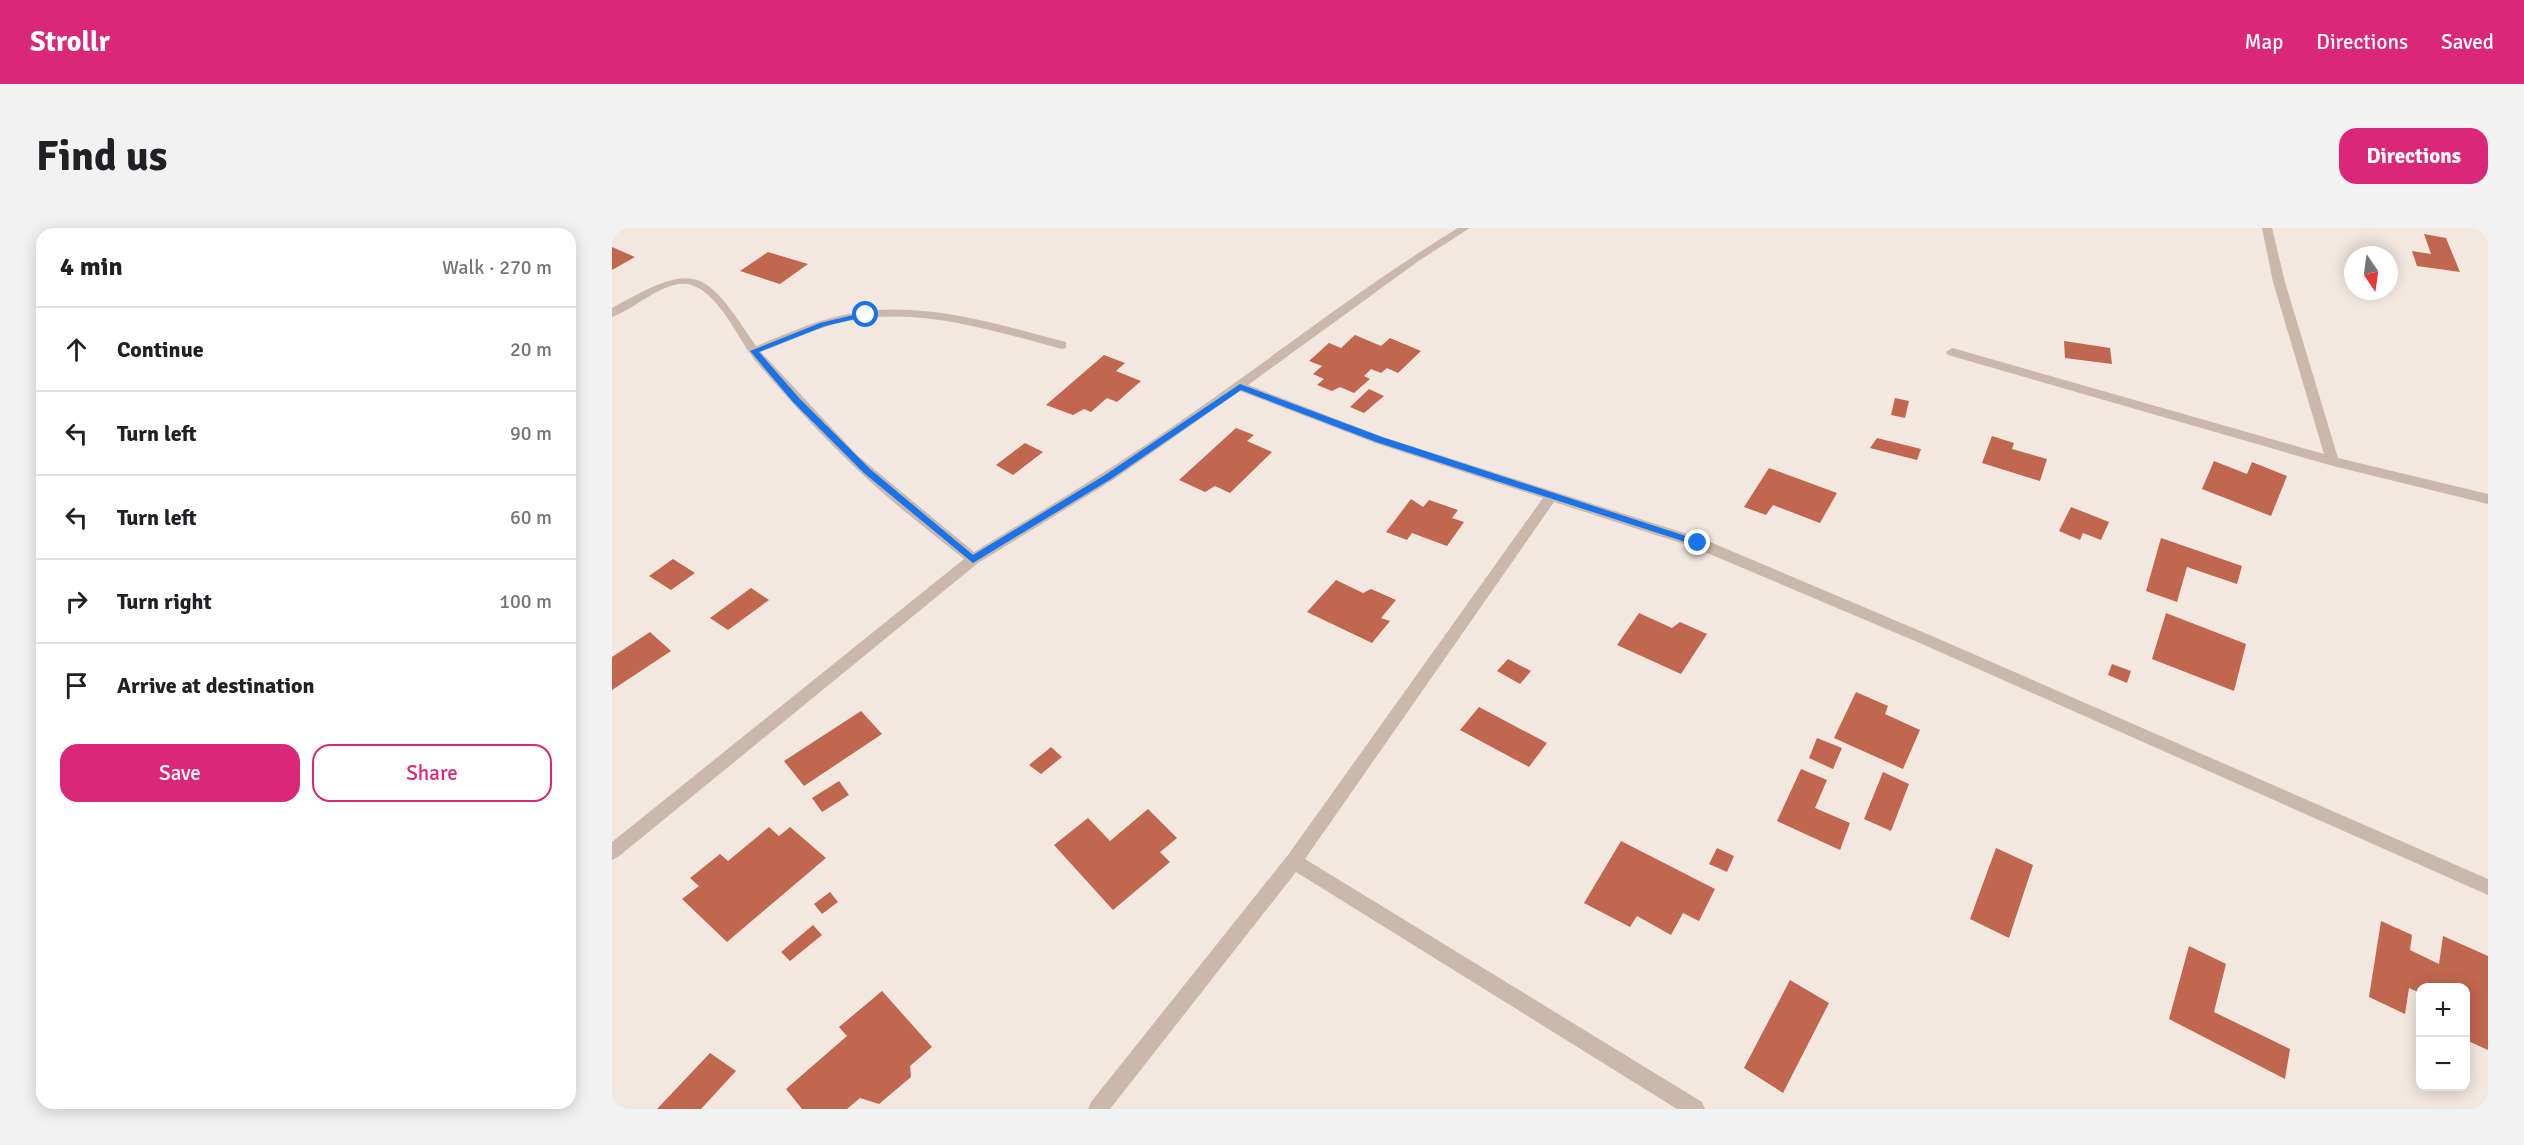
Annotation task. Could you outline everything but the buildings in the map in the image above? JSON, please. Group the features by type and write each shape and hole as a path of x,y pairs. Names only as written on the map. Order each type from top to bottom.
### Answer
{"street":[{"path":"612,852 973,559 1108,477 1240,387 1416,258 1465,228"},
{"path":"2267,228 2279,282 2332,460"},
{"path":"612,313 663,286 680,281 692,281 723,305 754,351 796,400 867,471 973,559"},
{"path":"754,351 823,324 866,315 931,316 964,320 1062,345"},
{"path":"1952,352 2332,460 2488,498"},
{"path":"1240,387 1379,440 1698,543 1937,645 2488,887"},
{"path":"1098,1109 1294,861 1551,496"},
{"path":"1294,861 1695,1109"}],"route":[{"path":"866,315 823,324 754,351 796,400 867,471 973,559 1108,477 1240,387 1379,440 1698,543"}]}
